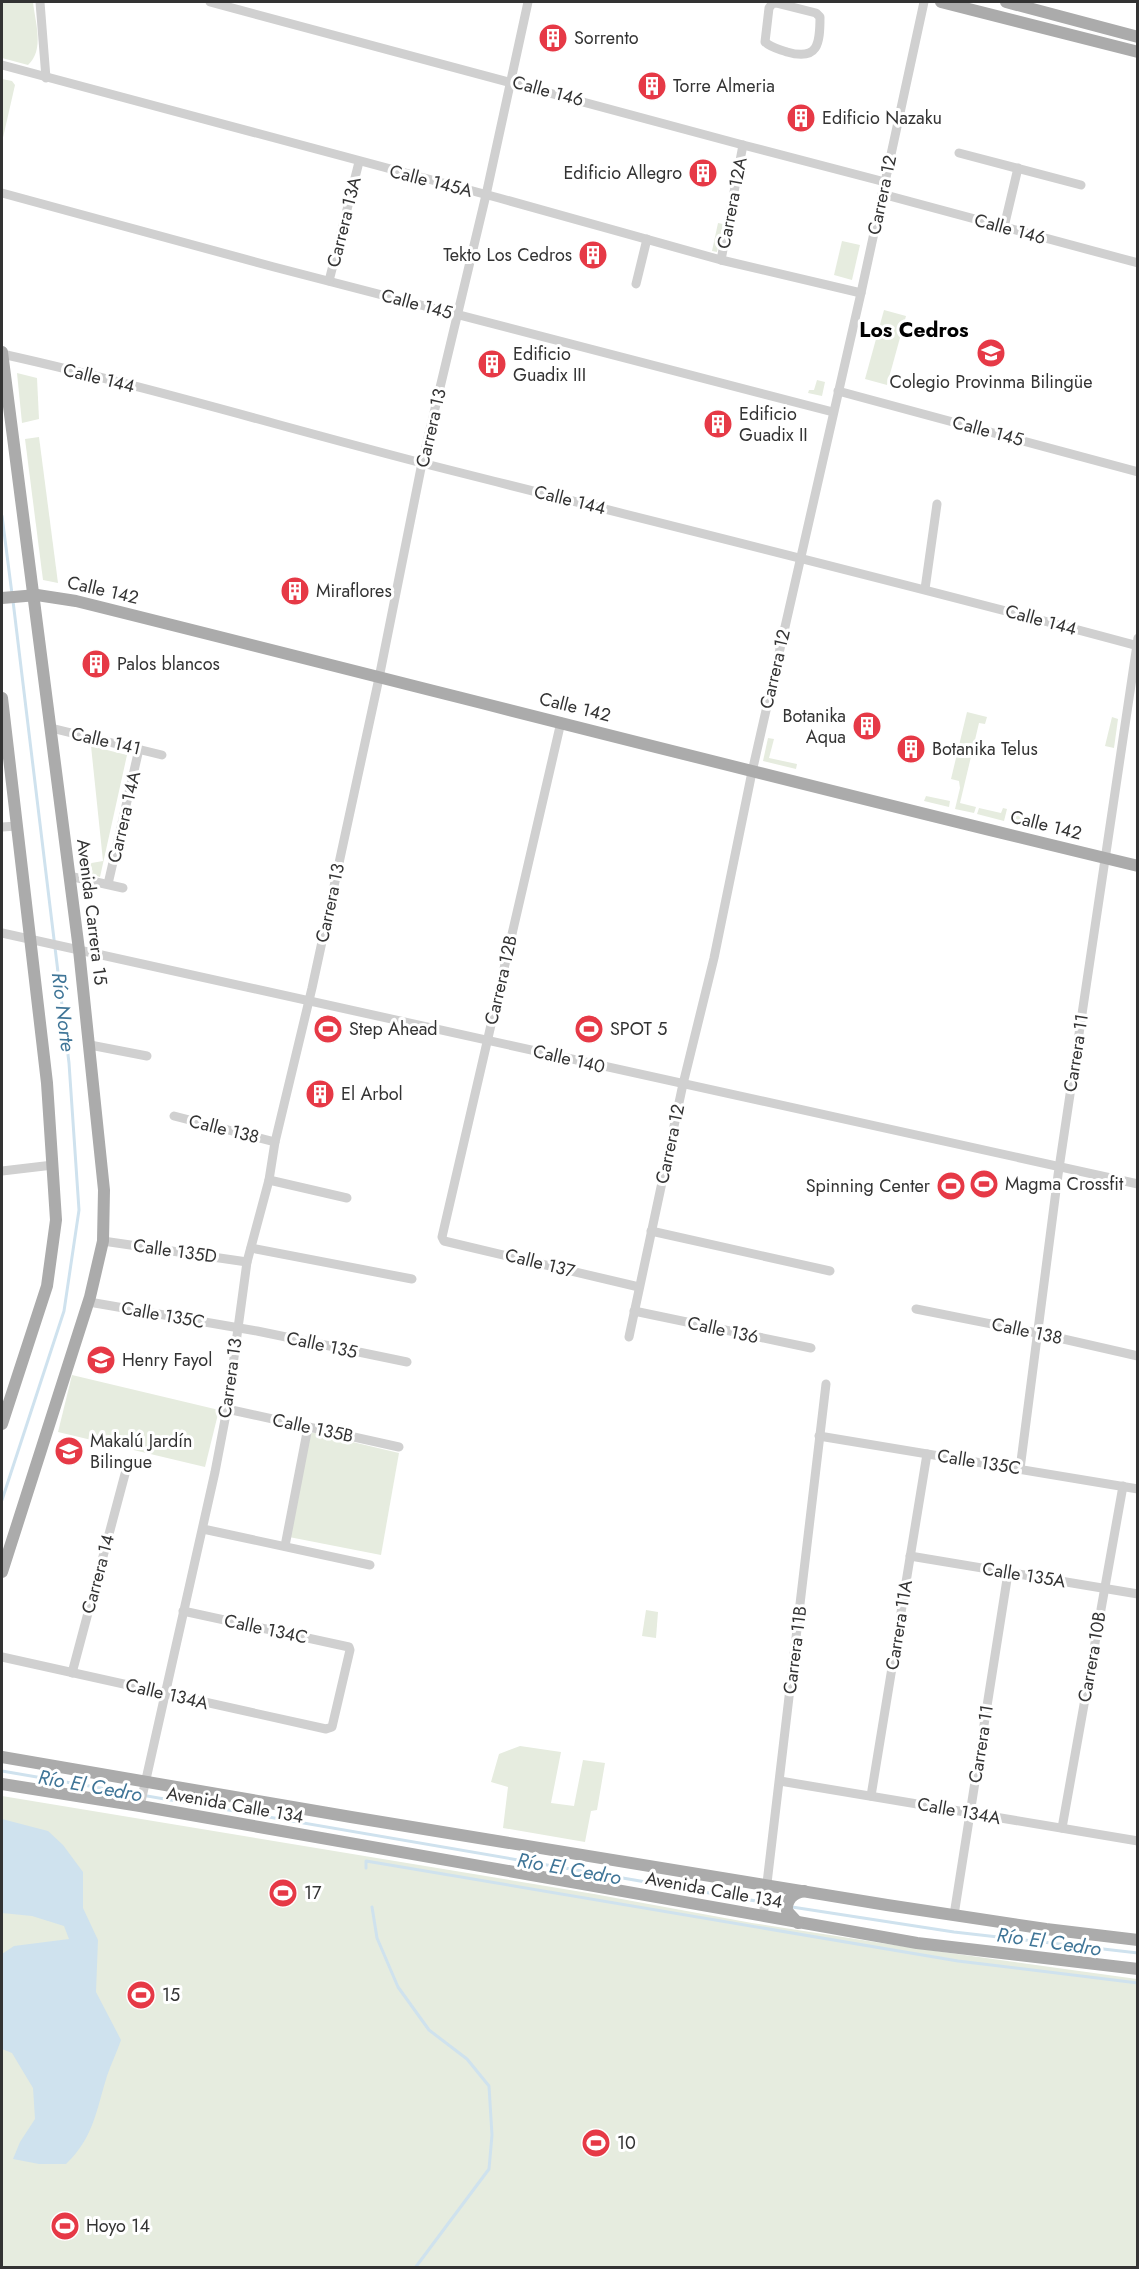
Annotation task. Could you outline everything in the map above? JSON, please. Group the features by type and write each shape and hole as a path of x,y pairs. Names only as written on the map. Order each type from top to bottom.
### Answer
{"main road":[{"path":"940,2 1137,52"},
{"path":"1006,2 1137,37"},
{"name":"Avenida Carrera 15","path":"2,353 30,595 51,728 76,949 90,1045 104,1190 103,1241 89,1302 2,1572"},
{"name":"Calle 142","path":"2,598 30,595 76,601 752,772 1137,866"},
{"path":"2,698 17,826 35,941 56,1220 47,1286 2,1424"},
{"name":"Avenida Calle 134","path":"2,1757 143,1793 794,1919 969,1951 1137,1969"},
{"name":"Avenida Calle 134","path":"2,1784 143,1793 363,1819 767,1888 1137,1940"},
{"path":"794,1919 787,1911 787,1903 790,1897 801,1892"}],"street":[{"path":"40,2 46,78"},
{"name":"Calle 146","path":"210,2 885,182"},
{"name":"Carrera 13","path":"143,1793 203,1529 227,1409 247,1263 269,1180 275,1142 309,1001 379,678 422,463 486,195 528,2"},
{"name":"Carrera 12","path":"628,1337 683,1084 714,958 752,772 861,293 924,2"},
{"path":"785,3 816,13 819,17 816,48 812,53 800,56 769,46 765,42 769,8 772,4 785,3"},
{"name":"Calle 145A","path":"2,65 721,260 861,293"},
{"name":"Carrera 12A","path":"721,260 743,145"},
{"path":"959,153 1081,185"},
{"name":"Carrera 13A","path":"329,281 358,162"},
{"path":"1004,227 1018,168"},
{"name":"Calle 145","path":"2,193 457,315 833,412"},
{"name":"Calle 146","path":"882,194 1137,264"},
{"path":"636,284 647,239"},
{"name":"Calle 144","path":"2,353 422,463 1137,643"},
{"name":"Calle 145","path":"838,391 1137,472"},
{"path":"924,589 937,504"},
{"name":"Carrera 11","path":"1020,1469 1059,1166 1137,643"},
{"name":"Carrera 12B","path":"442,1237 561,722"},
{"name":"Calle 141","path":"51,728 162,755"},
{"name":"Carrera 14A","path":"108,884 139,749"},
{"path":"2,827 17,826"},
{"path":"69,876 123,888"},
{"name":"Calle 140","path":"2,933 1137,1184"},
{"path":"90,1045 147,1056"},
{"name":"Calle 138","path":"174,1116 275,1142"},
{"path":"2,1171 53,1165"},
{"path":"269,1180 347,1198"},
{"path":"651,1231 830,1271"},
{"name":"Calle 137","path":"442,1237 444,1240 639,1287"},
{"name":"Calle 135D","path":"103,1241 247,1263"},
{"path":"251,1248 412,1279"},
{"name":"Calle 135C","path":"89,1302 237,1328"},
{"name":"Calle 138","path":"916,1309 1137,1356"},
{"name":"Calle 136","path":"634,1311 812,1348"},
{"name":"Calle 135","path":"237,1328 407,1362"},
{"name":"Carrera 11B","path":"764,1913 825,1384"},
{"name":"Calle 135B","path":"227,1409 399,1447"},
{"path":"285,1546 308,1427"},
{"name":"Calle 135C","path":"819,1436 1137,1489"},
{"name":"Carrera 11A","path":"871,1796 927,1454"},
{"name":"Carrera 14","path":"72,1673 125,1474"},
{"name":"Carrera 10B","path":"1062,1828 1123,1486"},
{"path":"203,1529 370,1565"},
{"name":"Calle 135A","path":"910,1556 1137,1594"},
{"name":"Carrera 11","path":"954,1915 1008,1572"},
{"name":"Calle 134C","path":"183,1611 349,1647 332,1727"},
{"name":"Calle 134A","path":"2,1657 326,1729 332,1727"},
{"name":"Calle 134A","path":"780,1781 1137,1841"}],"shaded area":[{"path":"2,2 33,2 38,44 33,59 28,65 2,58"},
{"path":"2,79 12,81 15,85 2,142"},
{"path":"718,223 723,224 717,252 712,251"},
{"path":"842,241 860,245 852,280 834,275"},
{"path":"884,310 906,316 887,385 865,379"},
{"path":"17,373 37,378 39,419 22,423"},
{"path":"817,380 825,382 822,396 808,393 809,390 814,390"},
{"path":"39,437 58,583 43,580 25,439"},
{"path":"967,712 987,717 985,724 979,723 960,803 976,807 974,813 955,809 960,788 959,781 951,779"},
{"path":"1112,717 1118,719 1114,748 1105,746"},
{"path":"768,738 774,739 769,758 797,764 796,769 763,761"},
{"path":"91,746 127,755 100,877 81,871 80,865 103,861"},
{"path":"926,796 950,801 949,807 924,801"},
{"path":"979,808 1001,813 1003,808 1007,809 1004,821 977,814"},
{"path":"1017,812 1023,813 1022,819 1046,825 1044,832 1017,825 1018,821 1015,820"},
{"path":"72,1375 219,1410 205,1467 58,1432"},
{"path":"310,1432 399,1453 381,1555 289,1537"},
{"path":"646,1610 658,1612 656,1638 642,1636"},
{"path":"520,1746 561,1752 551,1803 574,1806 583,1760 605,1763 597,1810 591,1811 585,1842 503,1828 508,1787 491,1782 499,1754"},
{"path":"2,1796 594,1894 752,1923 1137,1979 1137,2267 2,2267"}],"water":[{"path":"2,1819 48,1831 63,1845 83,1872 83,1908 98,1940 96,1992 121,2040 88,2134 83,2144 66,2164 39,2164 13,2159 20,2142 35,2119 33,2088 12,2053 2,2049 2,1954 14,1946 69,1939 64,1926 32,1916 2,1913"}],"waterway":[{"name":"Río Norte","path":"2,516 12,594"},
{"name":"Río Norte","path":"2,1500 64,1311 79,1210 69,1063 13,601"},
{"name":"Río El Cedro","path":"2,1771 785,1906"},
{"path":"366,1868 366,1861 958,1961 1138,1983"},
{"path":"372,1907 377,1938 398,1987 429,2030 467,2059 489,2086 492,2135 489,2169 415,2268"},
{"name":"Río El Cedro","path":"792,1907 954,1932 1138,1953"}],"place":[{"name":"Sorrento","path":"553,38"},
{"name":"Torre Almeria","path":"652,86"},
{"name":"Edificio Nazaku","path":"801,118"},
{"name":"Edificio Allegro","path":"703,173"},
{"name":"Tekto Los Cedros","path":"593,255"},
{"name":"Colegio Provinma Bilingüe","path":"991,353"},
{"name":"Edificio Guadix III","path":"492,364"},
{"name":"Edificio Guadix II","path":"718,424"},
{"name":"Miraflores","path":"295,591"},
{"name":"Palos blancos","path":"96,664"},
{"name":"Botanika Aqua","path":"867,726"},
{"name":"Botanika Telus","path":"911,749"},
{"name":"Step Ahead","path":"328,1029"},
{"name":"SPOT 5","path":"589,1029"},
{"name":"El Arbol","path":"320,1094"},
{"name":"Magma Crossfit","path":"984,1184"},
{"name":"Spinning Center","path":"951,1186"},
{"name":"Henry Fayol","path":"101,1360"},
{"name":"Makalú Jardín Bilingue","path":"69,1451"},
{"name":"17","path":"283,1893"},
{"name":"15","path":"141,1995"},
{"name":"10","path":"596,2143"},
{"name":"Hoyo 14","path":"65,2226"}],"district":[{"name":"Los Cedros","path":"914,330"}]}
